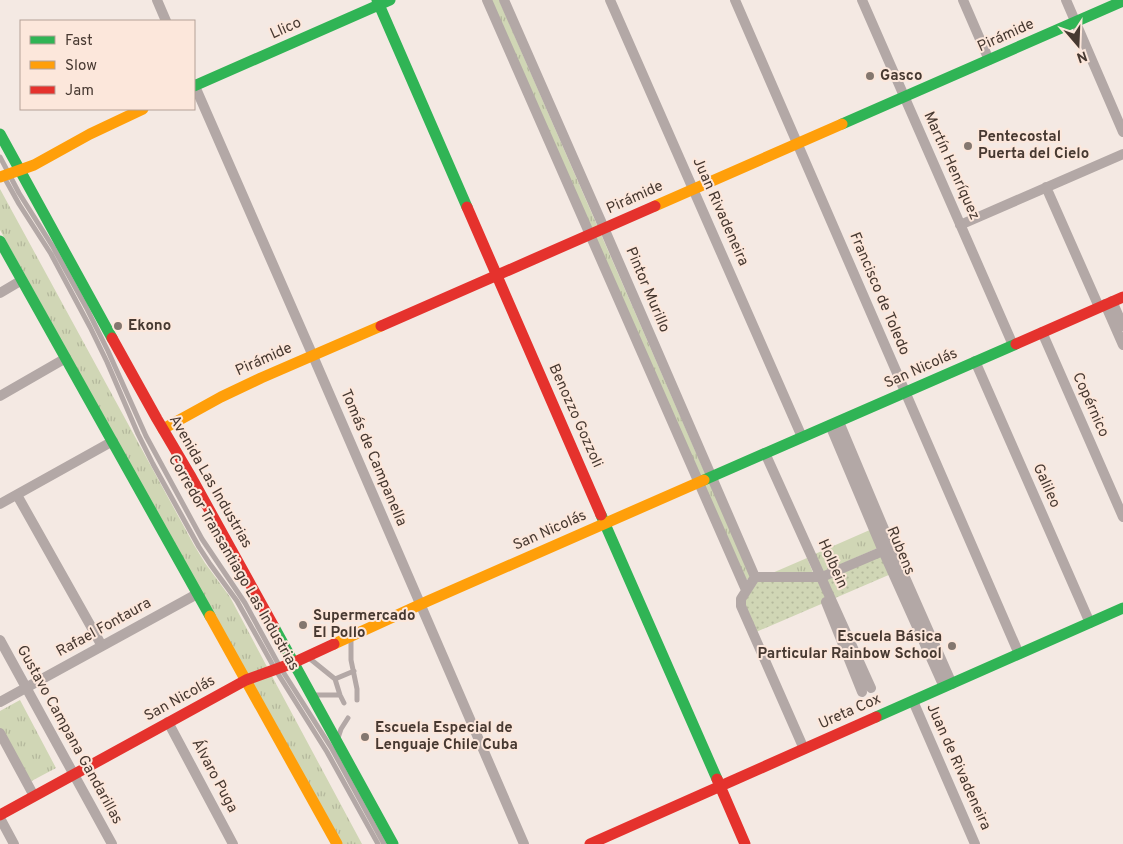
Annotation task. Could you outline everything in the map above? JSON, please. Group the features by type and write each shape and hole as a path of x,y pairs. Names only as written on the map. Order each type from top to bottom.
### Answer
{"street":[{"path":"157,0 166,20"},
{"name":"Llico","path":"195,85 378,2 390,0"},
{"name":"Pintor Murillo","path":"487,0 746,590"},
{"name":"Pintor Murillo","path":"504,0 755,577 741,599 741,606 804,749"},
{"name":"Juan Rivadeneira","path":"610,0 802,437"},
{"name":"Francisco de Toledo","path":"735,0 1019,654"},
{"name":"Martín Henríquez","path":"862,0 1013,345"},
{"path":"963,0 989,60"},
{"path":"1066,0 1123,132"},
{"name":"Pirámide","path":"163,429 239,388 1123,1"},
{"name":"Benozzo Gozzoli","path":"378,2 745,844"},
{"name":"Tomás de Campanella","path":"195,87 524,844"},
{"path":"3,174 34,164 90,134 141,110"},
{"name":"Avenida Las Industrias","path":"0,134 393,844"},
{"path":"960,225 1123,154"},
{"path":"1046,188 1123,326"},
{"path":"0,241 337,844"},
{"path":"0,293 22,280"},
{"path":"1110,302 1123,345"},
{"name":"San Nicolás","path":"0,816 246,680 293,662 420,604 1110,302"},
{"name":"Copérnico","path":"1042,332 1123,517"},
{"path":"0,396 66,358"},
{"name":"Galileo","path":"975,361 1090,623"},
{"name":"Rubens","path":"834,423 883,551 948,686"},
{"name":"Rubens","path":"834,423 892,548 948,686"},
{"path":"0,504 113,442"},
{"name":"Holbein","path":"766,453 867,690"},
{"path":"17,494 102,646"},
{"path":"755,577 819,577 883,551"},
{"name":"Rafael Fontaura","path":"0,702 197,594"},
{"name":"Ureta Cox","path":"590,844 1123,608"},
{"name":"Gustavo Campana Gandarillas","path":"0,640 112,844"},
{"name":"Juan de Rivadeneira","path":"913,701 975,844"},
{"name":"Álvaro Puga","path":"168,722 233,844"},
{"path":"0,733 34,796"},
{"path":"0,816 14,844"}],"lane":[{"name":"Corredor Transantiago Las Industrias","path":"0,157 3,174 19,204 54,260 99,344 153,464 210,564 237,602 278,668 378,844"},
{"path":"351,635 351,660 357,689 357,700"},
{"path":"306,656 335,679 344,703"},
{"name":"Corredor Transantiago Las Industrias","path":"278,668 332,749 384,844"},
{"path":"335,679 354,671"},
{"path":"312,695 340,695"},
{"path":"337,741 341,728 348,718"}],"green space":[{"path":"490,0 499,0 701,464 752,576 749,580 746,579"},
{"path":"0,189 194,545 230,597 362,844 342,844 0,230"},
{"path":"872,529 880,547 823,572 815,554"},
{"path":"882,553 891,574 756,632 744,602 757,578 819,581"},
{"path":"807,558 814,575 770,574"},
{"path":"20,700 56,768 24,785 0,741 0,711"}],"traffic: fast":[{"path":"377,0 467,207"},
{"path":"195,86 390,0"},
{"path":"842,124 1123,1"},
{"path":"0,134 112,338"},
{"path":"0,241 210,616"},
{"path":"704,480 1016,344"},
{"path":"601,515 717,779"},
{"path":"876,717 1123,608"},
{"path":"274,627 393,844"}],"traffic: slow":[{"path":"0,177 34,165 90,134 141,110"},
{"path":"655,206 842,124"},
{"path":"163,429 221,397 261,378 381,326"},
{"path":"334,644 704,480"},
{"path":"210,616 337,844"}],"traffic: jam":[{"path":"381,326 655,206"},
{"path":"467,207 601,515"},
{"path":"1016,344 1123,297"},
{"path":"112,338 274,627"},
{"path":"0,815 246,680 293,663 334,644"},
{"path":"590,844 876,717"},
{"path":"717,779 745,844"}],"place":[{"name":"Gasco","path":"870,76"},
{"name":"Pentecostal Puerta del Cielo","path":"968,146"},
{"name":"Ekono","path":"118,326"},
{"name":"Supermercado El Pollo","path":"303,625"},
{"name":"Escuela Básica Particular Rainbow School","path":"952,646"},
{"name":"Escuela Especial de Lenguaje Chile Cuba","path":"365,737"}]}
